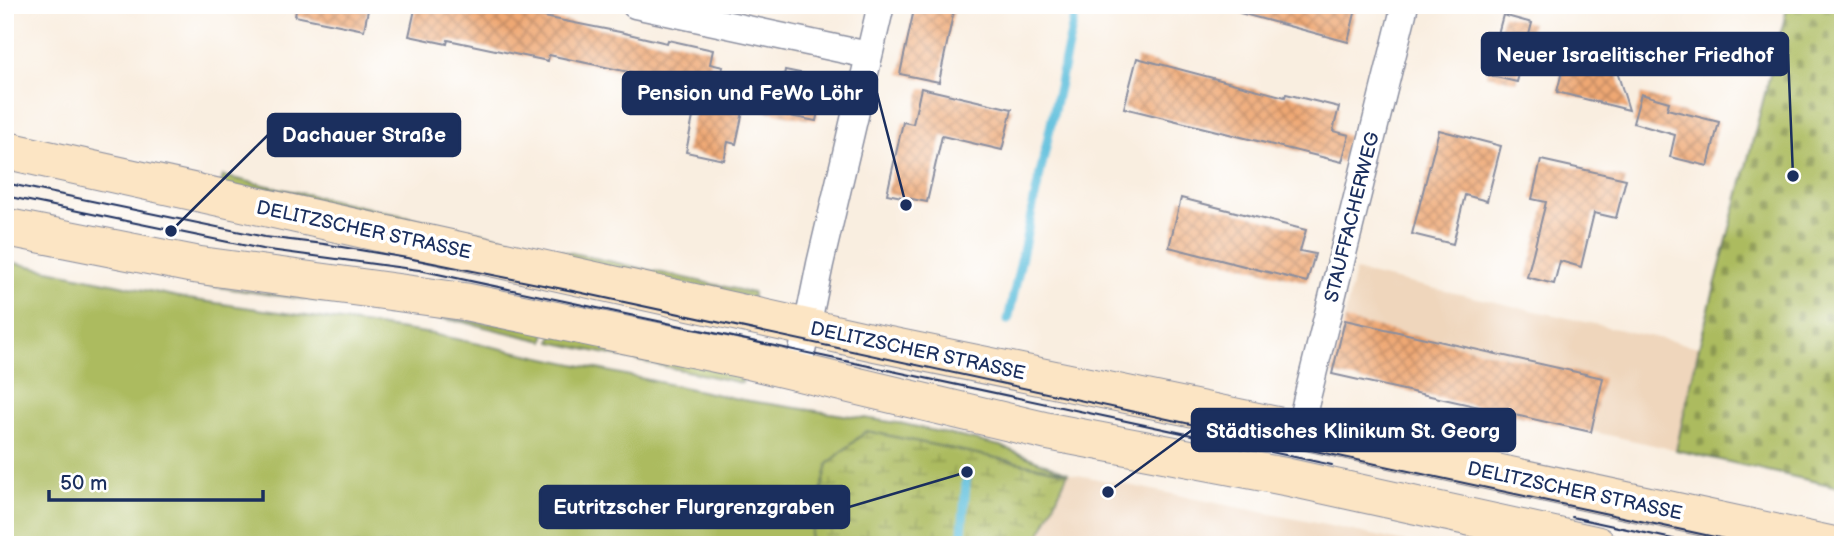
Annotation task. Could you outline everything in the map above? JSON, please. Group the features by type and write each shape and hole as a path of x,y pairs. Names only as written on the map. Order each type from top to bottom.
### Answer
{"main road":[{"name":"DELITZSCHER STRASSE","path":"5,150 877,343 1299,430 1832,545"},
{"path":"5,227 197,265 467,302 798,371 1046,431 1287,477 1597,545"}],"street":[{"path":"635,5 869,55"},
{"path":"798,371 881,5"},
{"name":"STAUFFACHERWEG","path":"1299,430 1405,5"}],"shaded area":[{"path":"1355,271 1699,347 1676,450 1332,374"},
{"path":"1068,473 1335,527 1419,545 1009,545"}],"green space":[{"path":"1788,5 1843,5 1843,488 1676,450 1699,347"},
{"path":"223,176 753,293 753,298 220,188"},
{"path":"5,261 188,299 432,334 743,400 904,424 1000,446 1068,473 866,431 828,464 808,545 5,545"},
{"path":"197,284 546,331 544,341 463,322"},
{"path":"553,333 744,374 742,383 551,342"},
{"path":"866,431 1068,473 1036,545 808,545 828,464"}],"building":[{"path":"297,5 369,5 364,30 295,16"},
{"path":"416,5 483,5 667,43 668,40 713,50 710,64 723,67 721,74 782,86 785,70 825,78 816,121 744,107 736,144 728,142 724,160 686,152 699,87 549,55 548,61 448,40 447,44 409,36"},
{"path":"915,5 955,5 939,82 900,74"},
{"path":"1241,5 1357,5 1348,42 1240,13"},
{"path":"1503,15 1532,23 1517,82 1487,75"},
{"path":"1570,38 1612,49 1610,61 1614,62 1629,110 1557,92"},
{"path":"1137,58 1285,97 1286,94 1339,107 1333,131 1349,135 1342,162 1124,108"},
{"path":"921,88 1012,109 1002,150 942,136 927,202 887,194 903,122 913,124"},
{"path":"1641,94 1669,102 1667,109 1719,122 1708,166 1670,157 1675,135 1633,123"},
{"path":"1439,130 1501,146 1487,201 1465,195 1453,244 1412,234"},
{"path":"1541,160 1626,179 1616,218 1594,213 1581,267 1560,261 1554,284 1527,277 1546,202 1532,199"},
{"path":"1181,198 1306,230 1300,251 1315,254 1307,282 1169,247"},
{"path":"1345,320 1603,378 1591,432 1332,374"}],"waterway":[{"path":"1008,320 1077,5"},
{"path":"961,545 967,472"}],"tram line":[{"path":"5,183 265,237 413,259 573,291 1752,545"},
{"path":"5,196 262,249 419,270 1332,465"},
{"path":"1572,517 1700,545"}],"place":[{"name":"Neuer Israelitischer Friedhof","path":"1793,176"},
{"name":"Pension und FeWo Löhr","path":"906,205"},
{"name":"Dachauer Straße","path":"171,231"},
{"name":"Eutritzscher Flurgrenzgraben","path":"967,472"},
{"name":"Städtisches Klinikum St. Georg","path":"1108,492"}]}
